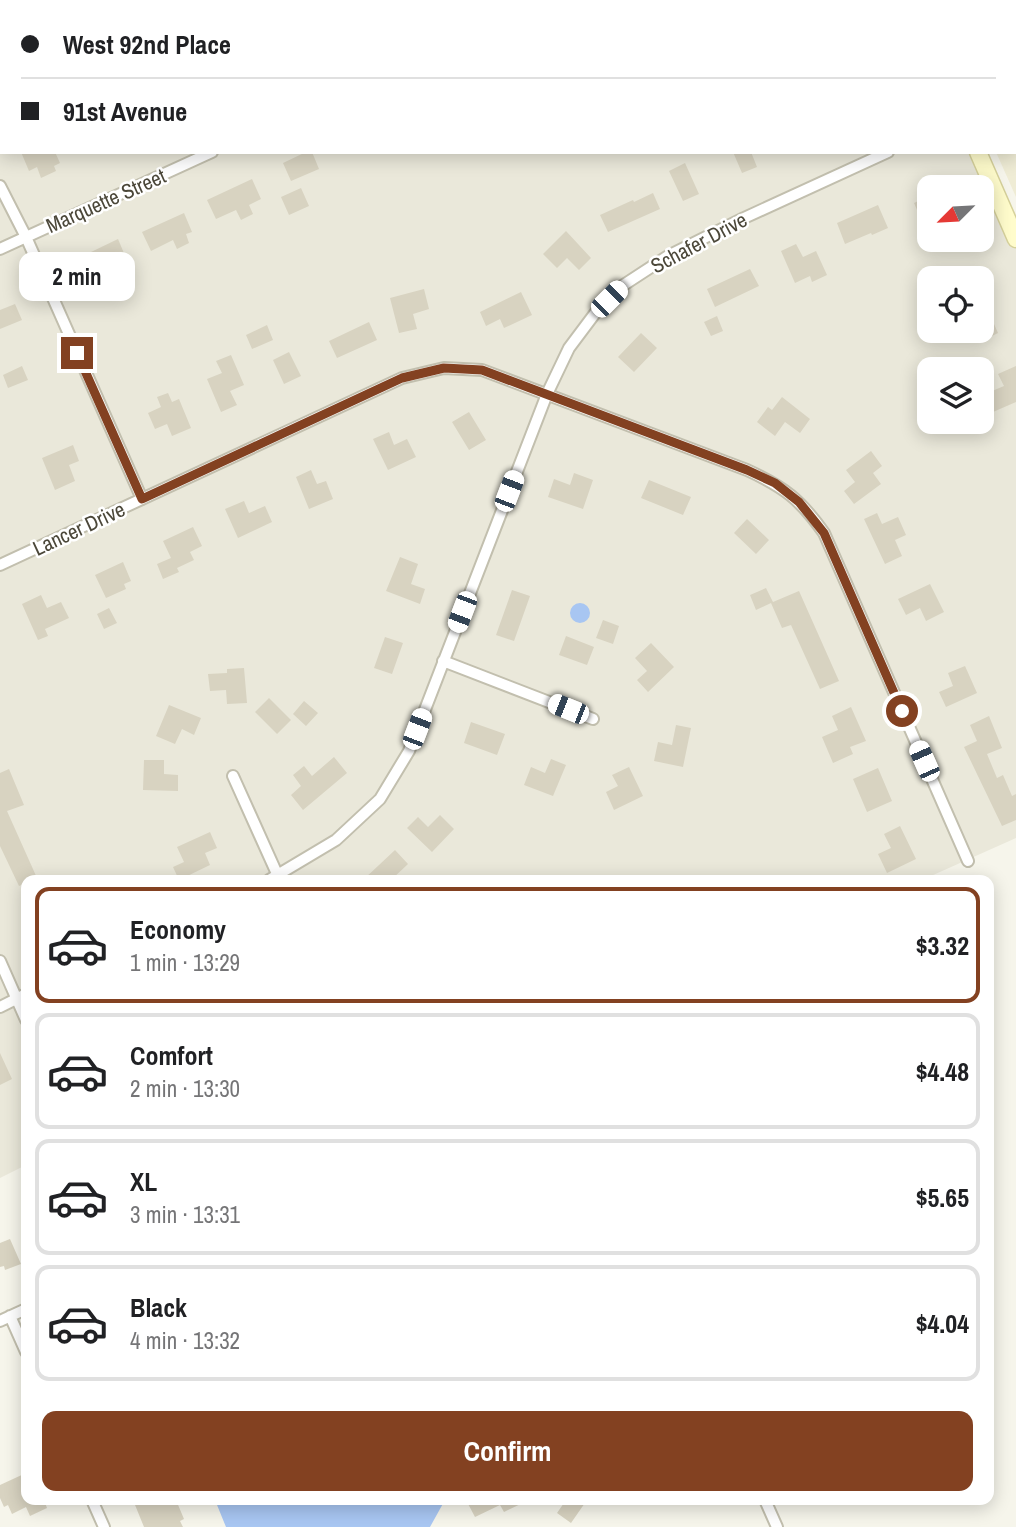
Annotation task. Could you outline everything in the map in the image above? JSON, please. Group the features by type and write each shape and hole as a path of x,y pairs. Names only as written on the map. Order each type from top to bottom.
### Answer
{"street":[{"name":"Marquette Street","path":"0,249 205,154"},
{"name":"Schafer Drive","path":"278,875 336,840 380,799 409,751 547,394 569,348 596,312 622,286 668,256 884,154"},
{"path":"979,154 1016,239"},
{"path":"0,186 26,237 142,499"},
{"name":"Lancer Drive","path":"0,565 402,378 444,368 482,370 747,470 775,483 799,502 828,542 968,861"},
{"path":"443,661 593,719"},
{"path":"233,776 272,875"},
{"path":"0,961 21,997 0,1007"},
{"path":"21,1311 5,1319 21,1344"},
{"path":"94,1505 104,1527"},
{"path":"767,1505 777,1527"}],"shaded area":[{"path":"0,154 979,154 988,175 917,175 917,252 994,252 994,189 1016,239 1016,838 933,875 21,875 21,1168 0,1178"},
{"path":"997,154 1016,154 1016,197"}],"water":[{"path":"576,603 584,603 590,613 584,623 576,623 570,617 570,609"},
{"path":"217,1505 442,1505 430,1527 226,1527"}],"building":[{"path":"22,154 56,154 60,163 54,166 56,171 41,178 37,167 29,171"},
{"path":"302,154 313,154 319,169 291,181 283,163"},
{"path":"734,154 752,154 757,167 742,173"},
{"path":"685,163 699,194 683,201 669,171"},
{"path":"252,179 261,199 249,205 253,214 241,220 236,210 216,219 207,200"},
{"path":"301,188 309,206 289,215 281,197"},
{"path":"653,193 660,209 608,232 600,215"},
{"path":"878,205 888,228 845,244 837,223"},
{"path":"184,213 192,232 186,234 189,243 177,249 173,240 151,251 142,232"},
{"path":"566,231 591,258 579,270 567,258 557,268 543,254"},
{"path":"118,239 126,258 86,278 79,262 92,256 91,252"},
{"path":"796,244 803,257 816,251 827,275 812,282 810,276 795,283 781,251"},
{"path":"750,269 759,286 715,307 707,289"},
{"path":"424,289 429,309 413,314 417,329 399,333 390,298"},
{"path":"521,292 532,315 504,328 500,319 486,326 480,312"},
{"path":"15,304 22,320 0,329 0,310"},
{"path":"717,316 723,331 711,336 704,322"},
{"path":"369,322 377,340 337,358 329,341"},
{"path":"267,325 273,340 252,349 246,335"},
{"path":"641,333 657,348 634,372 618,357"},
{"path":"289,352 301,376 284,384 273,360"},
{"path":"231,355 244,385 230,391 237,405 221,412 207,379 222,373 216,361"},
{"path":"22,366 28,380 8,388 3,375"},
{"path":"1016,366 1016,402 994,412 994,390 1004,386 998,374"},
{"path":"168,393 172,402 179,399 191,428 172,436 167,424 155,429 148,413 161,407 157,397"},
{"path":"782,397 810,419 800,433 785,422 775,436 757,422 768,407 772,410"},
{"path":"469,412 486,440 469,450 452,422"},
{"path":"389,432 394,445 407,439 416,457 388,470 373,439"},
{"path":"73,445 79,461 69,465 75,481 55,490 42,458"},
{"path":"871,451 882,466 873,473 881,484 854,504 844,491 855,482 846,470"},
{"path":"311,470 317,484 326,481 333,499 309,509 296,477"},
{"path":"574,473 593,480 583,509 548,497 554,479 570,485"},
{"path":"649,480 691,497 683,515 641,498"},
{"path":"244,501 249,513 265,506 272,522 238,538 225,509"},
{"path":"877,513 882,524 898,517 906,535 895,540 902,556 885,564 864,519"},
{"path":"747,519 769,540 756,554 734,533"},
{"path":"193,527 202,546 190,552 194,560 177,568 179,572 163,579 157,564 171,558 163,541"},
{"path":"400,557 418,564 411,584 425,589 420,604 386,591"},
{"path":"123,562 131,581 124,584 126,589 106,598 95,575"},
{"path":"930,584 944,612 926,621 920,608 906,615 898,599"},
{"path":"766,588 773,602 799,591 839,681 820,689 791,625 782,628 771,603 756,610 750,595"},
{"path":"512,590 530,596 514,641 496,635"},
{"path":"41,595 47,608 61,602 69,618 45,629 48,636 38,640 22,604"},
{"path":"109,608 117,623 104,629 97,614"},
{"path":"603,620 619,626 613,644 596,638"},
{"path":"566,636 594,647 587,665 559,655"},
{"path":"385,637 403,643 392,674 374,668"},
{"path":"651,643 674,667 648,692 637,680 647,671 635,658"},
{"path":"965,666 977,693 946,707 939,692 953,686 948,673"},
{"path":"244,668 247,703 227,704 226,690 210,691 208,674 227,673 227,669"},
{"path":"269,698 291,720 277,734 255,712"},
{"path":"304,701 318,713 306,726 293,714"},
{"path":"169,705 201,718 194,735 182,729 175,744 156,736"},
{"path":"851,707 866,741 850,747 853,754 833,763 822,737 838,730 832,716"},
{"path":"989,716 1002,748 987,754 997,778 1003,775 1012,796 1016,794 1016,820 1002,826 964,747 977,741 970,725"},
{"path":"471,722 505,734 497,755 464,743"},
{"path":"676,725 691,728 683,767 654,761 658,742 672,745"},
{"path":"334,757 347,773 303,810 291,795 301,786 293,775 304,766 312,776"},
{"path":"551,759 566,765 553,796 524,785 531,767 545,773"},
{"path":"144,760 164,760 164,774 178,775 178,791 143,790"},
{"path":"629,767 643,796 614,810 606,792 618,786 612,775"},
{"path":"878,768 892,801 867,812 853,779"},
{"path":"9,769 24,805 7,811 36,875 21,875 19,886 0,846 0,773"},
{"path":"440,815 454,829 432,852 407,828 418,817 428,827"},
{"path":"900,826 916,859 887,873 878,854 891,848 884,834"},
{"path":"210,832 217,848 205,853 210,865 189,875 177,875 173,867 184,862 177,847"},
{"path":"395,850 408,864 396,875 368,875"},
{"path":"0,1053 12,1079 0,1085"},
{"path":"10,1239 21,1264 5,1270 4,1266 0,1267 0,1243"},
{"path":"21,1475 21,1505 46,1505 47,1508 30,1516 26,1507 12,1514 8,1505 4,1507 0,1498 0,1485"},
{"path":"135,1505 178,1505 184,1519 180,1521 183,1527 144,1527"},
{"path":"469,1505 500,1505 475,1517"},
{"path":"500,1505 519,1505 504,1512"},
{"path":"563,1505 584,1505 571,1523 557,1513"}],"route":[{"path":"77,353 142,499 402,378 444,368 482,370 747,470 775,483 799,502 824,533 902,711"}]}
